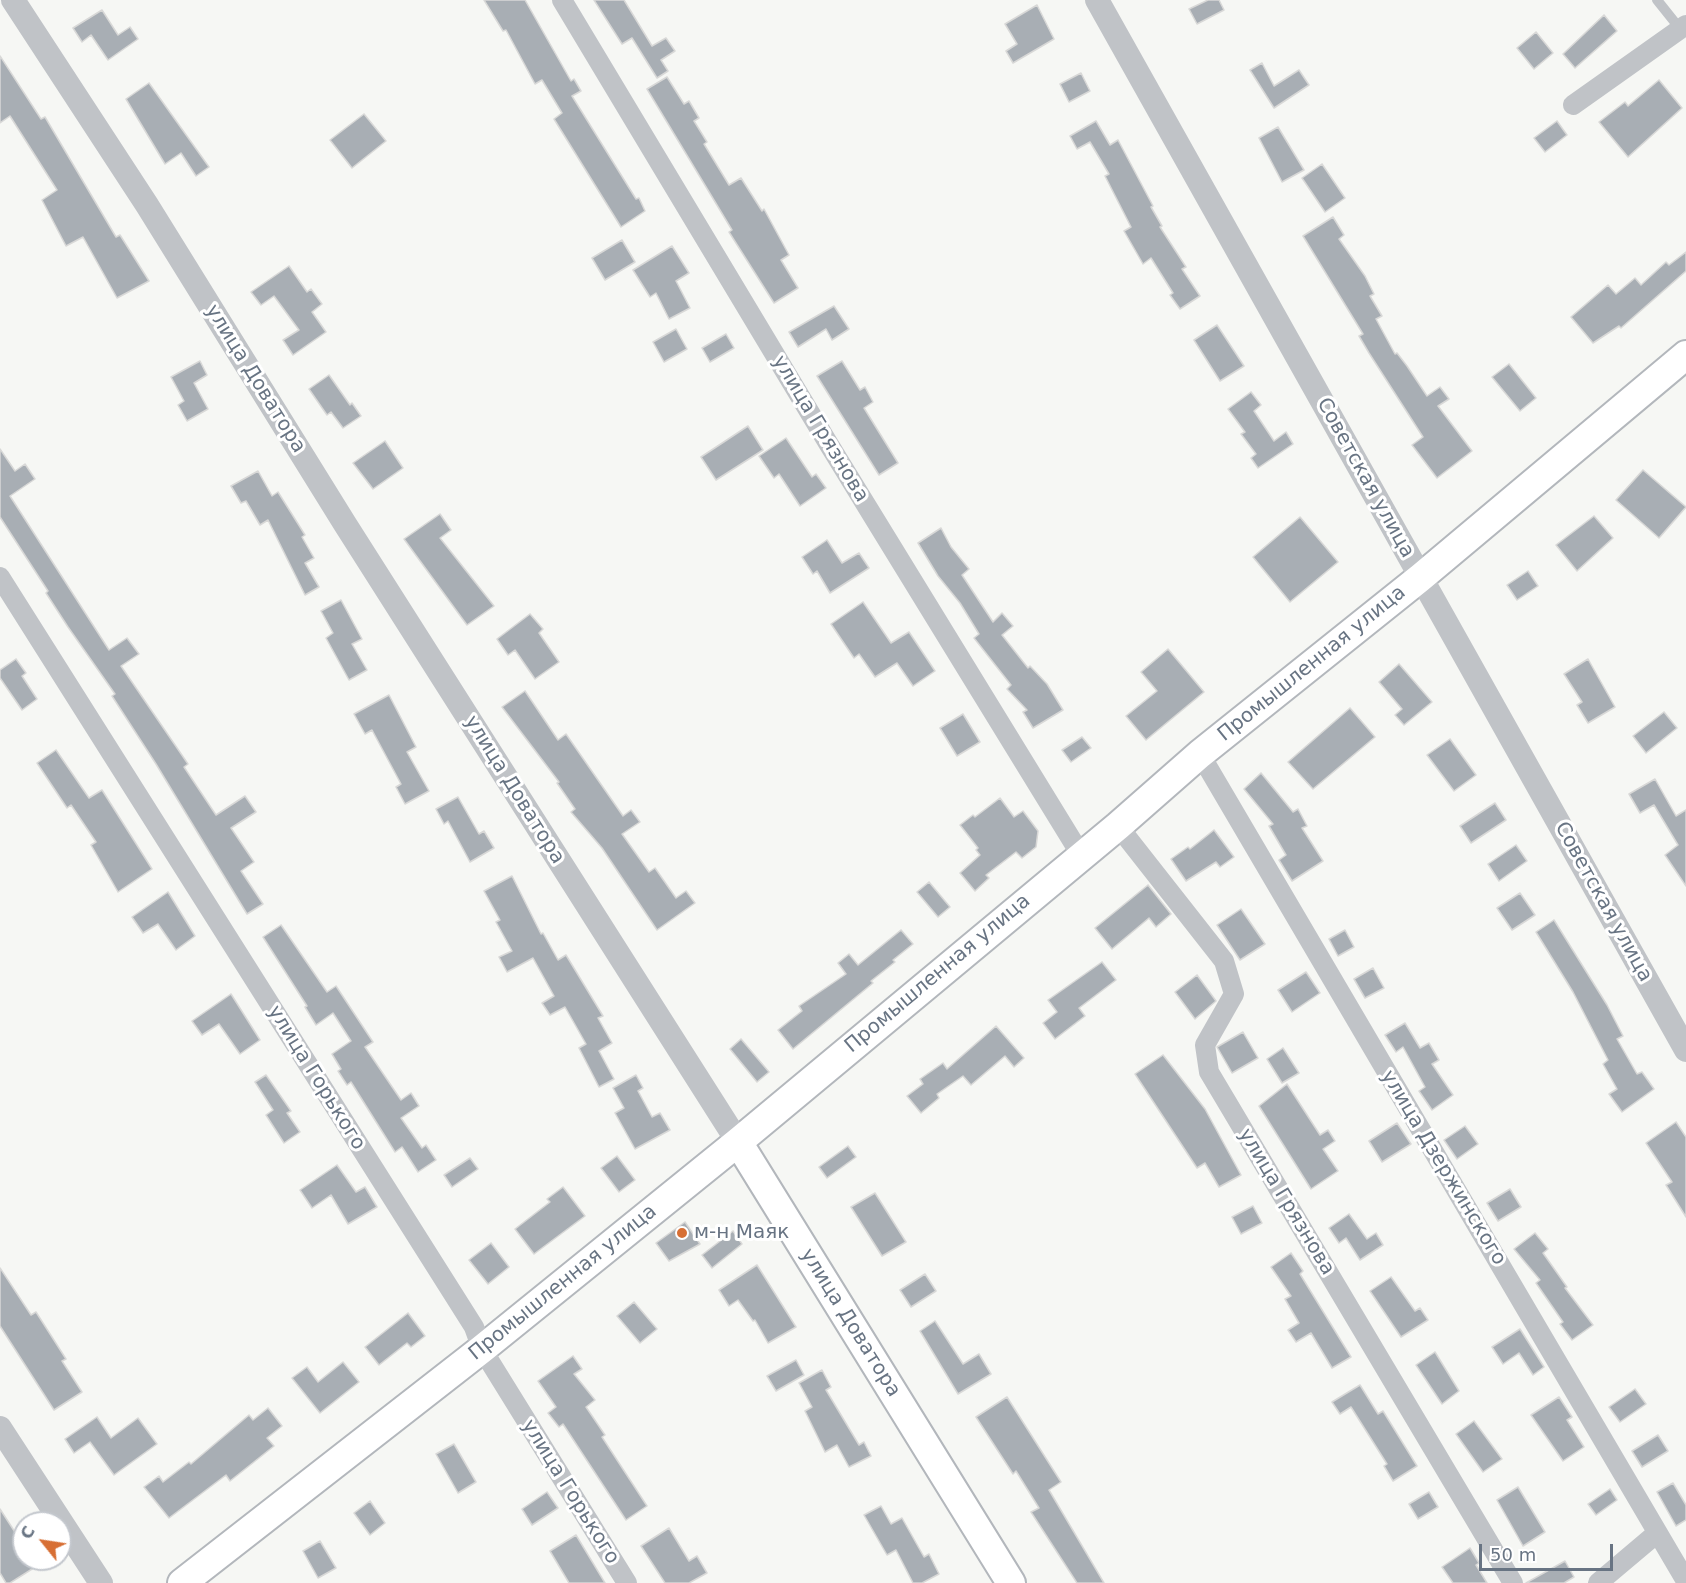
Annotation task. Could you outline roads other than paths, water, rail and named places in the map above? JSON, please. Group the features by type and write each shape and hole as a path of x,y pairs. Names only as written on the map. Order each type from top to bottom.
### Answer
{"main road":[{"name":"Промышленная улица","path":"182,1583 482,1348 738,1142 1118,826 1200,754 1420,578 1686,355"},
{"name":"улица Доватора","path":"738,1142 1011,1583"}],"street":[{"name":"улица Доватора","path":"13,0 147,205 345,524 738,1142"},
{"name":"улица Грязнова","path":"562,0 828,443 1081,855"},
{"name":"Советская улица","path":"1097,0 1686,1050"},
{"path":"1574,105 1684,30"},
{"name":"улица Горького","path":"0,577 474,1327 482,1348 627,1583"},
{"name":"улица Дзержинского","path":"1200,754 1645,1510 1656,1534 1686,1581"},
{"name":"улица Грязнова","path":"1118,826 1224,961 1234,994 1205,1045 1209,1072 1513,1583"},
{"path":"0,1428 101,1583"},
{"path":"1598,1583 1656,1534"}],"lane":[{"path":"1657,0 1684,30"}],"place":[{"name":"м-н Маяк","path":"682,1233"}]}
